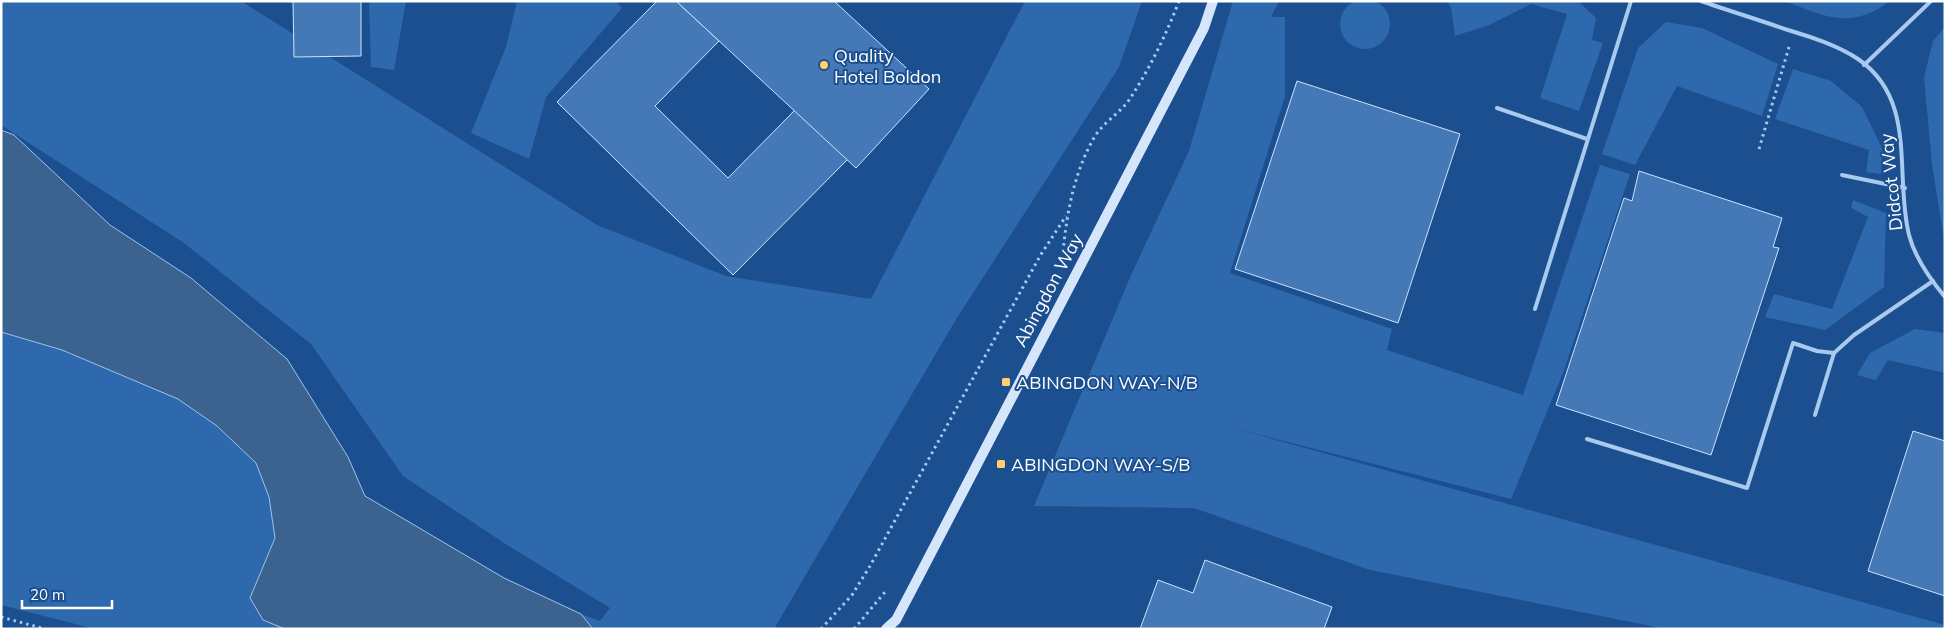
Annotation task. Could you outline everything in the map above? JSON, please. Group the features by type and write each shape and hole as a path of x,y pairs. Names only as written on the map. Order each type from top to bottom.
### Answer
{"main road":[{"name":"Abingdon Way","path":"886,629 896,625 1204,28 1213,1"}],"lane":[{"path":"1535,309 1631,1"},
{"name":"Didcot Way","path":"1701,1 1825,42 1858,58 1876,75 1891,96 1900,128 1909,235 1922,266 1945,297"},
{"path":"1864,65 1931,1"},
{"path":"1497,108 1587,139"},
{"path":"1842,175 1904,188"},
{"path":"1815,415 1834,353 1854,335 1933,281"},
{"path":"1587,439 1747,488 1793,343 1817,351 1834,353"}],"path":[{"path":"821,629 852,595 893,528 1040,256 1067,216 1077,176 1096,135 1129,100 1157,50 1179,1"},
{"path":"1759,149 1793,32"},
{"path":"1,617 45,629"}],"shaded area":[{"path":"1360,-1 1370,-1 1383,6 1390,19 1390,29 1383,42 1370,49 1360,49 1351,45 1344,38 1340,29 1340,19 1344,10 1351,3"},
{"path":"1,1 241,1 597,225 726,276 871,299 1025,1 1142,1 1119,67 955,321 774,629 593,629 581,614 600,621 610,608 504,543 403,476 311,344 184,243 1,125"},
{"path":"369,1 406,1 394,70 371,67"},
{"path":"517,1 615,1 622,8 546,97 529,159 471,133 506,47"},
{"path":"1233,1 1279,1 1271,17 1285,17 1285,96 1230,273 1392,329 1387,350 1523,395 1600,165 1630,174 1563,373 1511,499 1233,428 1945,625 1945,629 1666,629 1370,570 1194,508 1034,506 1131,275 1189,151"},
{"path":"1447,1 1578,1 1596,18 1592,40 1603,43 1579,111 1540,98 1567,14 1531,4 1489,25 1455,36 1451,8"},
{"path":"1785,1 1890,1 1876,10 1863,15 1851,18 1838,18 1813,12"},
{"path":"1666,22 1702,28 1778,64 1762,116 1677,86 1635,165 1602,154 1638,48"},
{"path":"1945,27 1945,245 1932,165 1924,77 1933,41"},
{"path":"1793,69 1831,81 1862,107 1882,148 1881,174 1866,172 1869,150 1775,119"},
{"path":"1,130 14,135 110,225 191,278 287,359 348,457 365,496 504,578 581,614 593,629 285,629 263,620 250,598 275,538 269,497 256,463 217,426 178,399 62,350 1,332"},
{"path":"1853,200 1886,213 1884,287 1825,330 1765,317 1774,294 1832,309 1868,217 1851,208"},
{"path":"1915,329 1945,333 1945,373 1888,360 1876,380 1857,375 1870,353"},
{"path":"1,332 62,350 178,399 217,426 256,463 269,497 275,538 250,598 263,620 285,629 95,629 1,605"}],"building":[{"path":"293,1 361,1 361,56 294,57"},
{"path":"657,1 676,1 719,41 655,106 728,178 795,110 848,159 733,275 557,102"},
{"name":"Quality Hotel Boldon","path":"676,1 834,1 929,89 856,168"},
{"path":"1297,81 1460,134 1398,323 1235,269"},
{"path":"1639,171 1782,218 1773,247 1779,248 1711,455 1556,405 1624,198 1632,201"},
{"path":"1913,431 1945,441 1945,596 1868,571"},
{"path":"1205,560 1332,607 1324,629 1140,629 1158,580 1193,593"}],"place":[{"name":"Quality Hotel Boldon","path":"824,65"},
{"name":"ABINGDON WAY-N/B","path":"1006,382"},
{"name":"ABINGDON WAY-S/B","path":"1001,464"}]}
